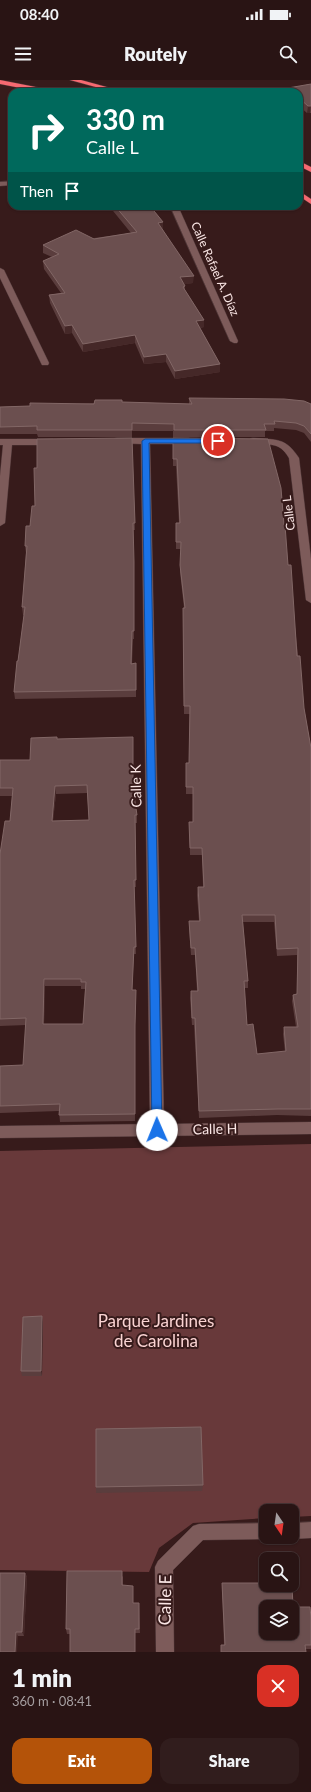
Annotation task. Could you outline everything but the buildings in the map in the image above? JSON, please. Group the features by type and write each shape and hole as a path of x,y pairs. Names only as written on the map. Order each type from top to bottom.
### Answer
{"highway":[{"path":"72,80 105,88"},
{"path":"0,82 31,88"}],"street":[{"name":"Calle Rafael A. Díaz","path":"176,210 234,341"},
{"path":"0,270 45,363"},
{"path":"107,441 200,441"},
{"name":"Calle K","path":"145,441 157,1130"},
{"name":"Calle L","path":"246,441 277,443 287,447 294,458 307,533 311,600"},
{"path":"0,524 4,442 61,442"},
{"name":"Calle H","path":"0,1132 311,1128"},
{"path":"299,1531 311,1530"},
{"name":"Calle E","path":"165,1652 164,1567 199,1532 259,1531"}],"green space":[{"name":"Parque Jardines de Carolina","path":"311,1144 311,1516 299,1517 299,1504 259,1504 259,1518 193,1523 159,1548 149,1572 0,1570 0,1151"}],"route":[{"path":"157,1130 145,441 218,441"}]}
